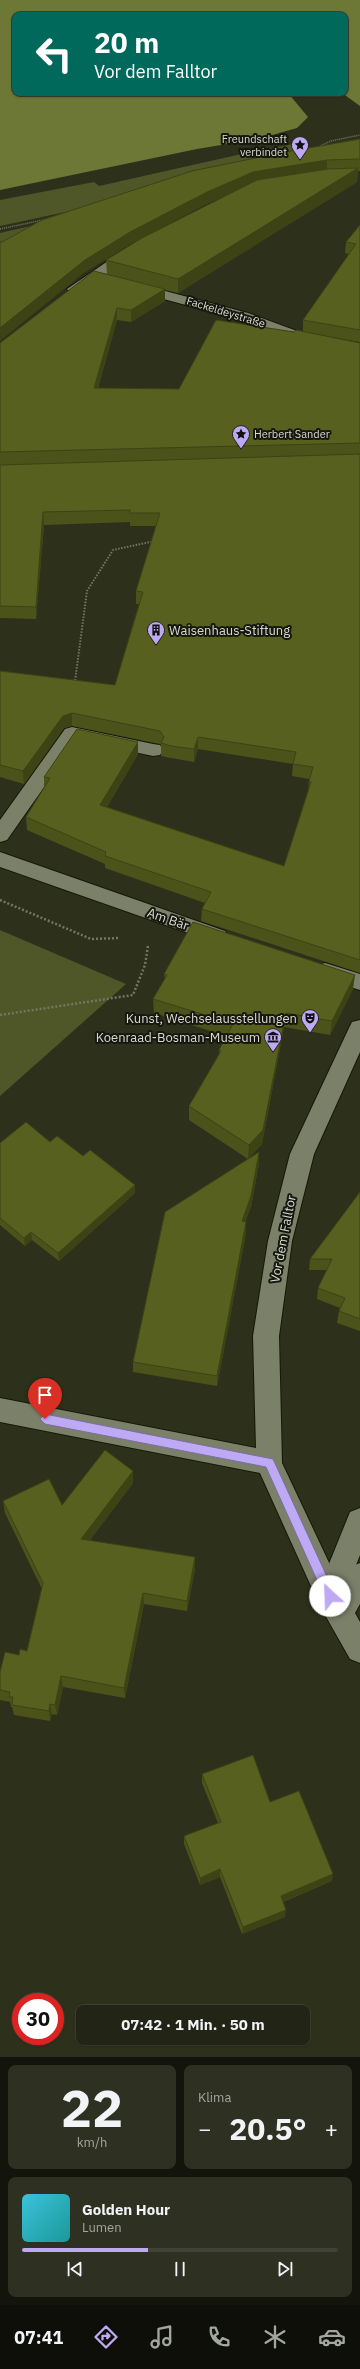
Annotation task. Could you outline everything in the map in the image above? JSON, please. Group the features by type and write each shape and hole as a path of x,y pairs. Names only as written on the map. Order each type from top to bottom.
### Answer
{"street":[{"path":"62,298 91,276 143,245"},
{"name":"Fackeldeystraße","path":"91,276 243,316 305,339 360,349"},
{"path":"0,835 72,733 153,750"},
{"name":"Am Bär","path":"0,859 235,941"},
{"path":"308,965 360,982"},
{"name":"Vor dem Falltor","path":"360,1028 302,1154 280,1241 266,1336 269,1463 335,1605 360,1649"},
{"path":"0,1410 269,1463"},
{"path":"335,1605 360,1521"},
{"path":"335,1605 360,1576"}],"path":[{"path":"320,146 331,141 360,135"},
{"path":"0,230 45,220"},
{"path":"187,527 187,534"},
{"path":"187,534 233,558 194,698 75,681 87,590 113,550 187,534"},
{"path":"0,900 91,939 127,938"},
{"path":"0,1015 133,995 146,965 148,944"}],"shaded area":[{"path":"0,0 360,0 360,106 346,96 348,96 348,12 12,12 12,96 290,96 308,117 297,128 258,139 197,149 0,190"},
{"path":"307,142 296,154 70,211 0,226 0,200 94,182 99,186 259,150"},
{"path":"115,207 0,254 0,233"},
{"path":"0,930 126,984 0,1096"}],"building":[{"path":"360,139 360,159 327,160 253,172 207,192 130,232 85,260 0,328 0,242 42,220 192,171 280,153"},
{"path":"358,168 178,279 106,260 142,238 257,180 328,169"},
{"path":"360,225 360,330 303,320 356,244 346,242"},
{"path":"94,271 165,289 131,310 117,308 94,388 179,389 216,320 294,332 296,330 360,343 360,443 0,452 0,343"},
{"path":"360,454 360,960 202,909 211,892 105,856 106,852 26,817 50,778 44,777 77,729 138,742 100,805 284,866 311,782 309,781 313,767 293,764 296,752 198,737 194,749 171,746 161,743 164,737 160,731 72,713 63,716 23,771 0,765 0,671 115,685 143,592 136,591 160,513 130,513 130,510 43,512 36,607 0,606 0,465"},
{"path":"193,922 355,975 332,1021 286,1013 263,1130 249,1145 189,1106 221,1051 219,1050 234,1022 228,1022 153,999 167,975 164,974"},
{"path":"26,1122 50,1142 57,1136 83,1156 90,1150 135,1185 58,1253 31,1232 24,1238 0,1218 0,1143"},
{"path":"259,1152 251,1196 242,1221 246,1222 217,1376 133,1362 165,1212"},
{"path":"360,1192 360,1319 339,1311 345,1298 318,1288 332,1259 310,1259"},
{"path":"105,1450 133,1471 81,1539 195,1557 187,1601 143,1593 124,1688 61,1676 55,1705 50,1704 49,1711 12,1705 13,1697 9,1697 10,1692 0,1690 0,1672 5,1652 19,1655 20,1649 27,1651 43,1583 3,1501 49,1479 62,1505"},
{"path":"253,1755 270,1802 299,1791 333,1874 281,1896 286,1910 243,1927 220,1869 200,1878 184,1836 221,1822 202,1774"}],"place":[{"name":"Freundschaft verbindet","path":"300,160"},
{"name":"Herbert Sander","path":"241,449"},
{"name":"Waisenhaus-Stiftung","path":"156,645"},
{"name":"Kunst, Wechselausstellungen","path":"310,1033"},
{"name":"Koenraad-Bosman-Museum","path":"273,1052"}],"route":[{"path":"45,1419 269,1463 330,1596"}]}
